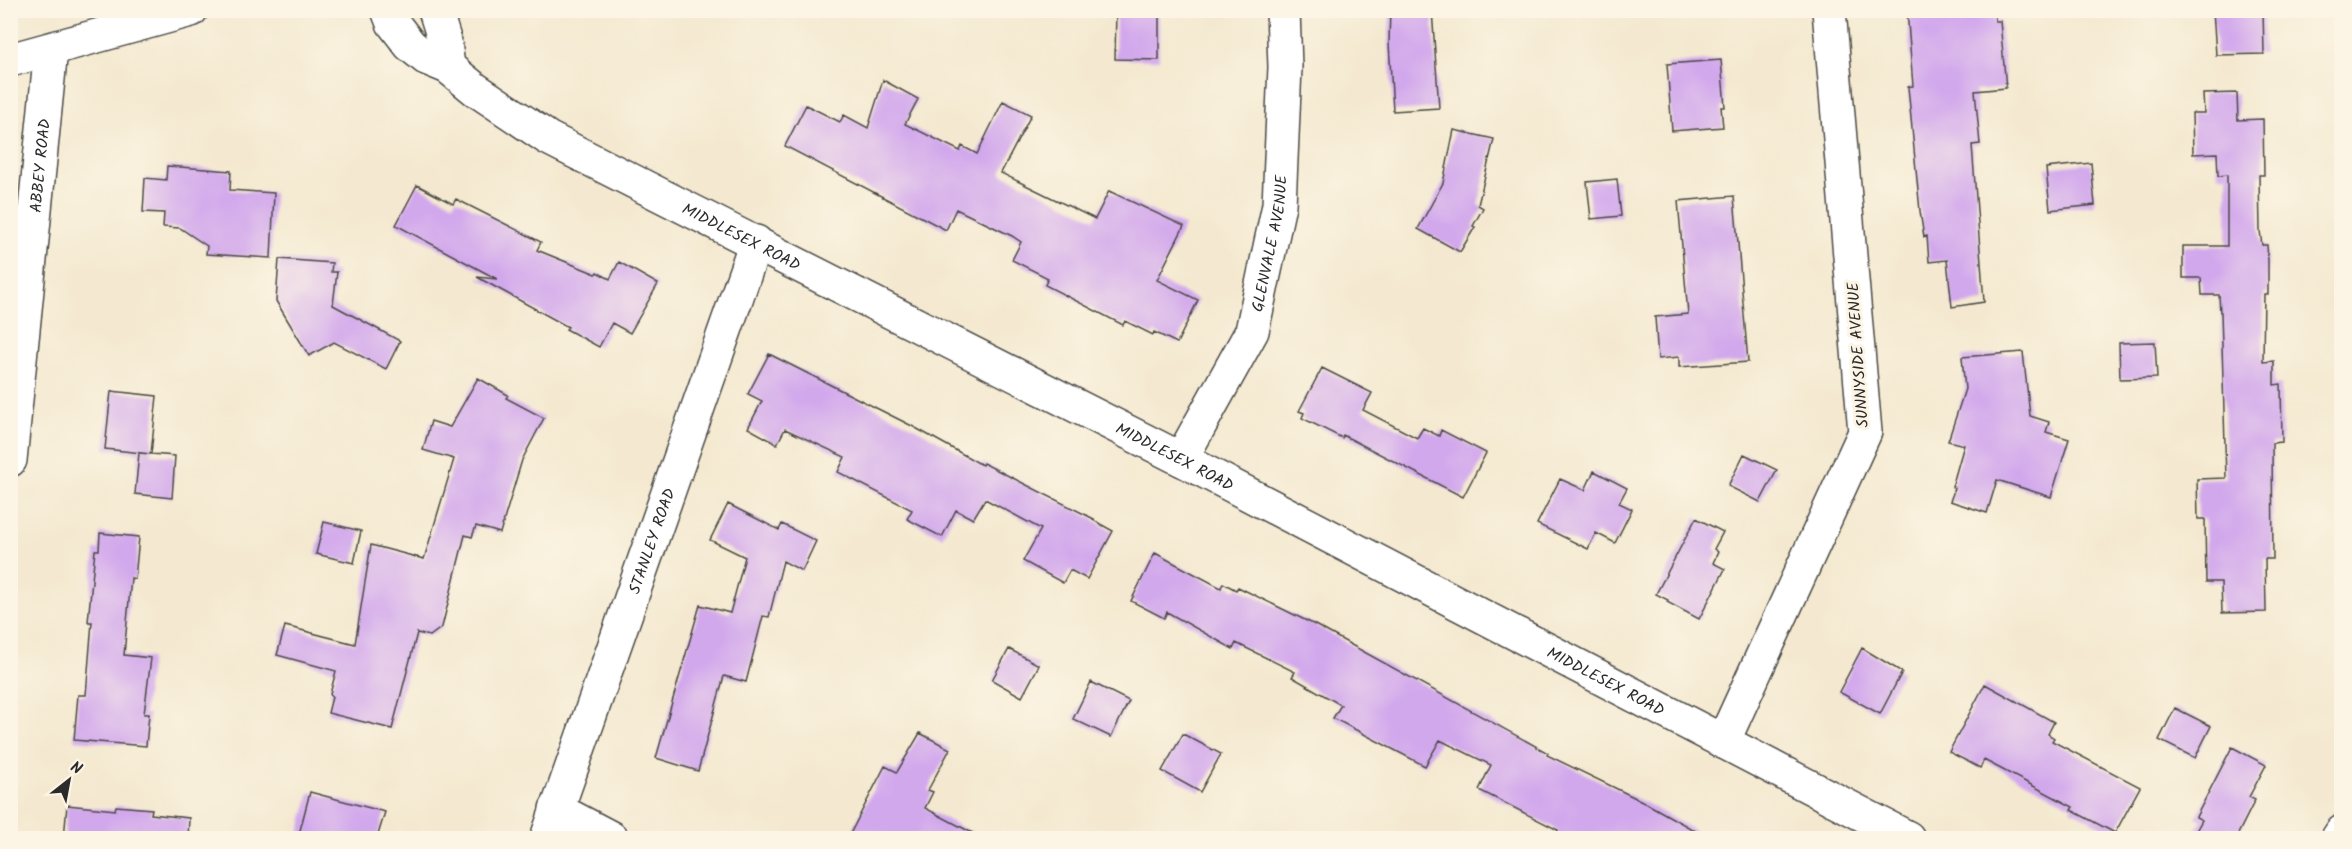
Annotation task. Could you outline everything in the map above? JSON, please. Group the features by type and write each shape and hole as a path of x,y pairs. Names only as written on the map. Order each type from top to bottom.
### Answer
{"street":[{"path":"10,60 191,10"},
{"name":"MIDDLESEX ROAD","path":"388,10 393,23 410,45 426,58 448,67 475,89 548,138 1182,459 1908,838"},
{"path":"435,10 445,42 448,67"},
{"name":"GLENVALE AVENUE","path":"1182,459 1252,331 1279,205 1285,67 1283,10"},
{"name":"SUNNYSIDE AVENUE","path":"1723,742 1865,432 1829,10"},
{"name":"ABBEY ROAD","path":"10,460 51,49"},
{"name":"STANLEY ROAD","path":"551,824 756,242"},
{"path":"551,824 611,838"},
{"path":"2338,838 2342,832"}],"building":[{"path":"1116,10 1159,10 1159,60 1115,59"},
{"path":"1390,10 1432,10 1439,108 1393,111 1389,43"},
{"path":"1907,10 1994,10 1995,21 2000,21 2006,88 1975,91 1980,144 1972,145 1984,302 1952,307 1947,260 1929,262 1927,236 1924,237 1920,211 1908,87 1913,86"},
{"path":"2213,10 2263,10 2264,54 2216,55"},
{"path":"1721,60 1725,107 1721,107 1723,127 1672,131 1667,64"},
{"path":"883,80 918,99 905,124 960,151 962,146 977,154 1003,101 1031,115 1001,173 1095,219 1109,191 1184,226 1157,280 1198,300 1177,343 1154,332 1153,335 1125,321 1123,325 1045,285 1048,278 1012,260 1021,242 1012,236 956,209 946,230 785,146 806,105 840,122 844,115 868,128"},
{"path":"2237,93 2238,120 2263,119 2264,175 2259,175 2260,231 2262,245 2267,245 2268,294 2264,294 2263,362 2274,361 2274,385 2281,384 2282,442 2272,443 2273,559 2265,559 2266,612 2222,613 2221,582 2206,582 2205,519 2198,519 2197,479 2226,478 2221,312 2219,295 2202,295 2201,278 2183,278 2183,246 2227,246 2227,175 2218,176 2217,153 2193,154 2192,113 2204,113 2203,94"},
{"path":"1454,130 1494,139 1478,205 1483,208 1460,252 1418,229 1443,183"},
{"path":"2091,163 2095,205 2050,210 2046,168"},
{"path":"167,166 231,171 230,190 274,193 271,258 206,254 207,246 180,228 163,227 164,213 143,212 145,178 166,180"},
{"path":"1617,179 1621,216 1591,219 1587,182"},
{"path":"417,185 453,204 456,199 541,242 537,250 610,279 619,262 658,284 630,333 612,323 599,347 566,329 568,327 477,277 497,279 396,225"},
{"path":"1734,196 1748,362 1679,367 1679,357 1658,359 1655,317 1688,314 1678,201"},
{"path":"279,259 332,263 331,272 337,272 333,305 400,341 386,369 334,342 309,356 276,301"},
{"path":"2155,342 2157,378 2120,379 2119,343"},
{"path":"2023,352 2030,416 2049,422 2046,432 2069,439 2051,497 1997,480 1987,513 1950,501 1964,445 1948,441 1965,389 1962,357"},
{"path":"769,354 912,426 982,465 983,463 1094,519 1113,531 1087,579 1070,570 1063,583 1023,561 1041,529 985,499 973,519 956,510 942,537 907,519 912,510 838,472 845,457 785,429 777,444 748,428 762,401 748,394"},
{"path":"1322,368 1372,393 1363,410 1417,438 1423,428 1439,436 1441,430 1486,453 1463,497 1343,435 1342,438 1302,418 1304,413 1299,411"},
{"path":"478,378 508,395 506,398 544,418 522,460 500,533 476,526 472,537 465,535 442,627 430,636 417,633 392,729 328,713 336,671 277,655 285,626 355,644 371,545 424,559 454,459 423,450 431,421 450,427"},
{"path":"111,391 157,396 151,454 105,449"},
{"path":"139,453 175,456 172,498 135,494"},
{"path":"1744,454 1777,470 1760,502 1728,486"},
{"path":"1594,471 1627,488 1619,503 1632,509 1615,543 1596,533 1588,549 1537,524 1560,479 1585,490"},
{"path":"728,504 779,530 782,524 816,541 802,571 783,561 769,617 763,616 746,682 724,676 698,771 656,758 700,605 730,613 745,557 710,540"},
{"path":"1696,518 1723,532 1714,549 1718,552 1713,563 1725,569 1699,619 1656,594"},
{"path":"324,522 361,531 354,563 316,554"},
{"path":"100,533 139,537 135,579 131,578 124,655 151,658 144,714 149,714 146,746 74,740 78,695 86,695 92,622 88,622 95,550 99,550"},
{"path":"1155,553 1221,588 1223,583 1236,590 1238,587 1315,625 1548,753 1547,755 1644,802 1708,838 1554,838 1558,830 1479,790 1491,765 1440,740 1425,766 1333,718 1341,705 1292,677 1295,672 1236,643 1233,649 1167,612 1164,618 1131,601"},
{"path":"1862,648 1902,672 1880,714 1839,692"},
{"path":"1009,649 1039,665 1022,697 992,680"},
{"path":"1091,682 1129,701 1111,737 1073,719"},
{"path":"1985,684 2054,722 2048,734 2054,738 2052,741 2140,787 2115,833 2071,810 2073,807 1984,760 1980,768 1949,752"},
{"path":"2175,708 2211,726 2195,758 2159,740"},
{"path":"920,733 950,749 928,790 933,792 925,808 982,838 848,838 885,766 897,772"},
{"path":"1183,734 1221,754 1200,792 1162,771"},
{"path":"2232,747 2266,765 2249,797 2255,800 2236,838 2192,838 2202,820 2196,817"},
{"path":"310,792 385,812 377,838 298,838"},
{"path":"67,805 115,810 116,806 152,809 151,814 189,818 188,838 64,838"}]}
